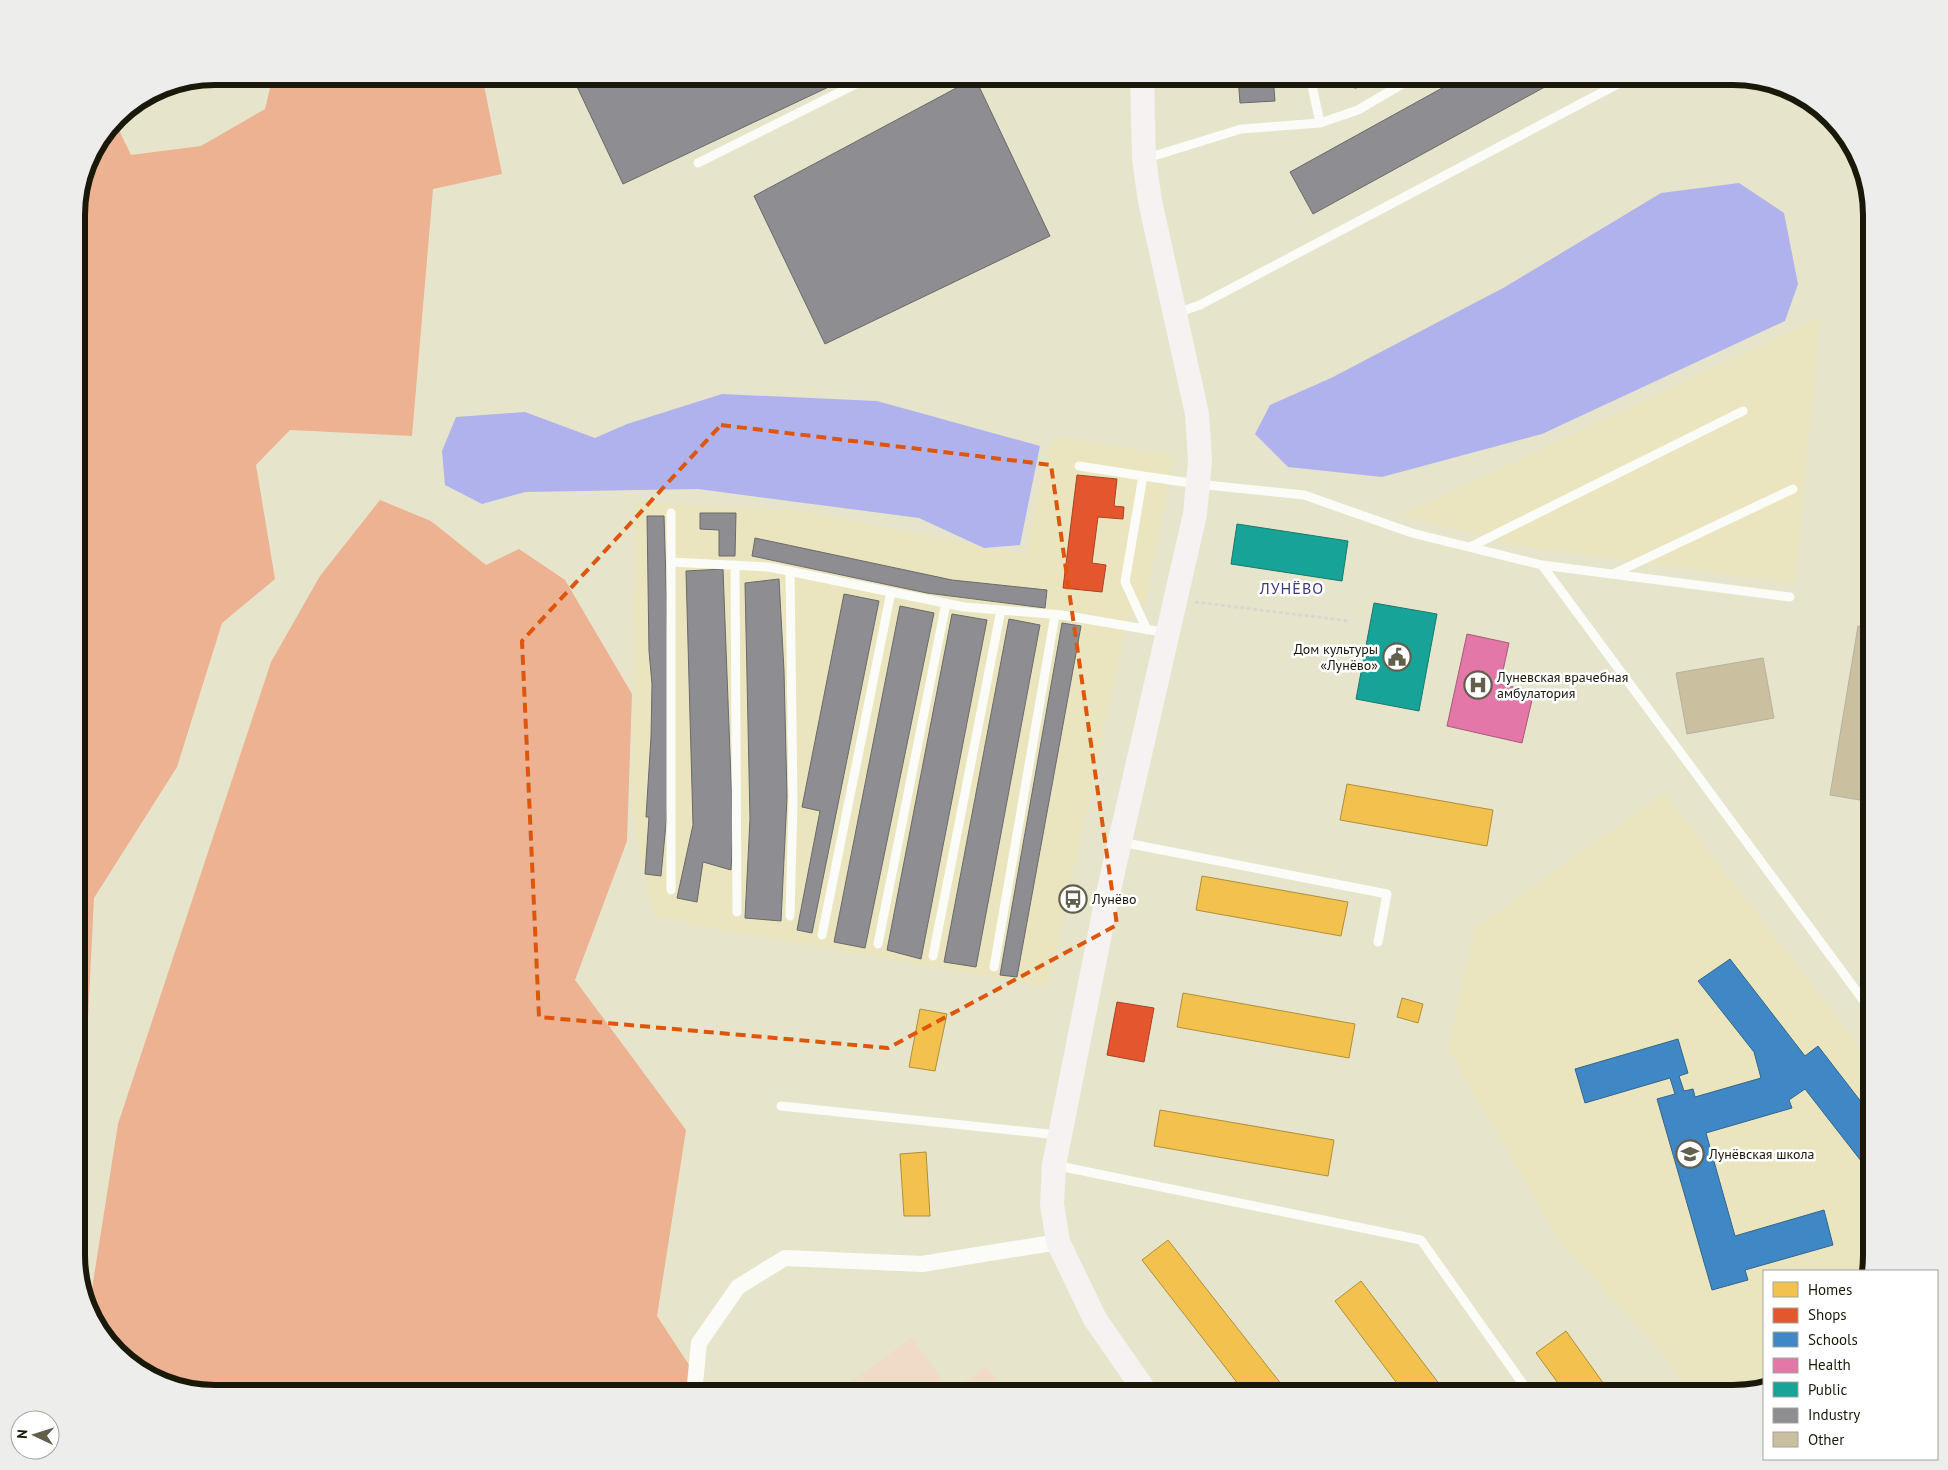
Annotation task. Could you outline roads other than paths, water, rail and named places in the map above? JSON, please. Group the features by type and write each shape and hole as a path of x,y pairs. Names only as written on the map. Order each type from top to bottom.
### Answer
{"street":[{"path":"1141,1385 1095,1319 1058,1242 1052,1204 1054,1165 1105,908 1121,842 1158,632 1176,600 1195,514 1200,461 1197,414 1150,201 1144,159 1142,85"},
{"path":"695,1385 699,1343 738,1287 785,1258 922,1264 1058,1242"}],"lane":[{"path":"698,163 854,85"},
{"path":"1312,85 1320,123"},
{"path":"1144,159 1240,129 1320,123 1358,110 1401,85"},
{"path":"1175,313 1200,305 1616,85"},
{"path":"1470,548 1743,411"},
{"path":"1079,466 1197,484 1304,496 1412,533 1542,565 1790,597"},
{"path":"1143,476 1125,582 1158,632"},
{"path":"1613,574 1793,489"},
{"path":"671,513 671,890"},
{"path":"671,562 769,567 946,603 1055,615 1158,632"},
{"path":"735,565 737,912"},
{"path":"1542,565 1863,1000"},
{"path":"790,571 793,804 790,916"},
{"path":"822,935 890,592"},
{"path":"878,944 946,603"},
{"path":"933,956 1001,610"},
{"path":"994,967 1055,615"},
{"path":"1121,842 1387,894 1378,942"},
{"path":"781,1106 1060,1135"},
{"path":"1054,1165 1421,1240 1524,1385"}],"water":[{"path":"1739,183 1784,213 1798,284 1785,321 1542,434 1382,477 1288,467 1255,434 1270,405 1331,378 1505,287 1661,193"},
{"path":"722,394 877,401 1040,446 1020,545 984,548 919,518 698,489 525,492 482,504 445,485 442,451 456,417 525,412 595,438 627,424"}],"place":[{"name":"Дом культуры «Лунёво»","path":"1397,657"},
{"name":"Луневская врачебная амбулатория","path":"1478,685"},
{"name":"Лунёво","path":"1073,899"},
{"name":"Лунёвская школа","path":"1690,1154"}],"district":[{"name":"ЛУНЁВО","path":"1292,588"}]}
